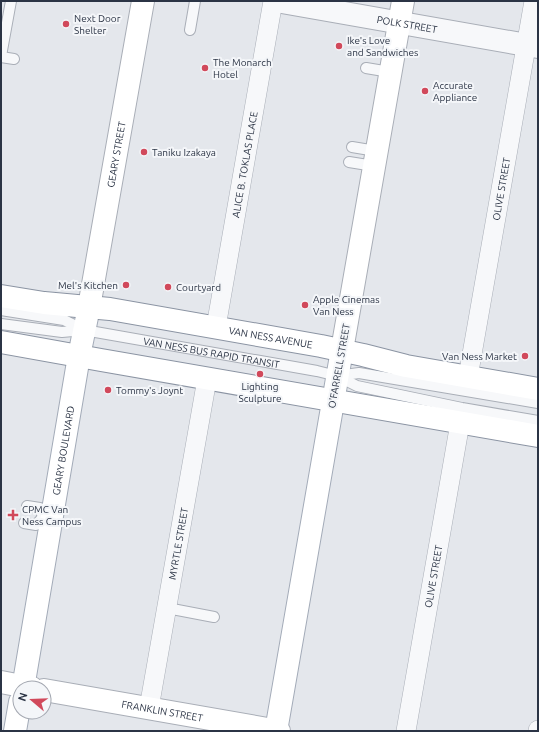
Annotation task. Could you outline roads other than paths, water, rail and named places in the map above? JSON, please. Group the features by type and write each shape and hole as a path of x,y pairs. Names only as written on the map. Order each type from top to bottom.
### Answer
{"main road":[{"name":"GEARY STREET","path":"89,307 143,1"},
{"name":"O'FARRELL STREET","path":"278,731 337,376 403,1"},
{"name":"VAN NESS AVENUE","path":"1,296 44,303 110,309 216,327 342,350 406,366 538,389"},
{"name":"GEARY BOULEVARD","path":"25,680 47,518 89,307"},
{"path":"1,342 538,436"},
{"path":"1,682 12,686"},
{"name":"FRANKLIN STREET","path":"52,691 278,731"},
{"name":"GEARY BOULEVARD","path":"15,731 17,720"}],"street":[{"name":"ALICE B. TOKLAS PLACE","path":"216,327 273,1"},
{"name":"POLK STREET","path":"276,1 532,46"},
{"name":"OLIVE STREET","path":"468,377 532,46 534,1"},
{"name":"MYRTLE STREET","path":"149,708 207,379"},
{"name":"OLIVE STREET","path":"406,731 460,422"}],"lane":[{"path":"11,1 1,56 14,59"},
{"path":"190,30 195,1"},
{"path":"366,68 390,72"},
{"path":"352,147 375,159"},
{"path":"349,162 375,159"},
{"name":"VAN NESS BUS RAPID TRANSIT","path":"1,310 64,320 84,330"},
{"name":"VAN NESS BUS RAPID TRANSIT","path":"1,324 62,332 84,330 309,370 337,376 357,386 462,408 538,421"},
{"name":"VAN NESS BUS RAPID TRANSIT","path":"337,376 359,373 538,403"},
{"path":"24,523 36,525 47,518 40,508 27,506"},
{"path":"167,608 214,617"}],"place":[{"name":"Next Door Shelter","path":"66,24"},
{"name":"Ike's Love and Sandwiches","path":"339,46"},
{"name":"The Monarch Hotel","path":"205,68"},
{"name":"Accurate Appliance","path":"425,91"},
{"name":"Taniku Izakaya","path":"144,152"},
{"name":"Mel's Kitchen","path":"126,285"},
{"name":"Courtyard","path":"168,287"},
{"name":"Apple Cinemas Van Ness","path":"305,305"},
{"name":"Van Ness Market","path":"525,356"},
{"name":"Lighting Sculpture","path":"260,374"},
{"name":"Tommy's Joynt","path":"108,390"},
{"name":"CPMC Van Ness Campus","path":"13,515"}]}
